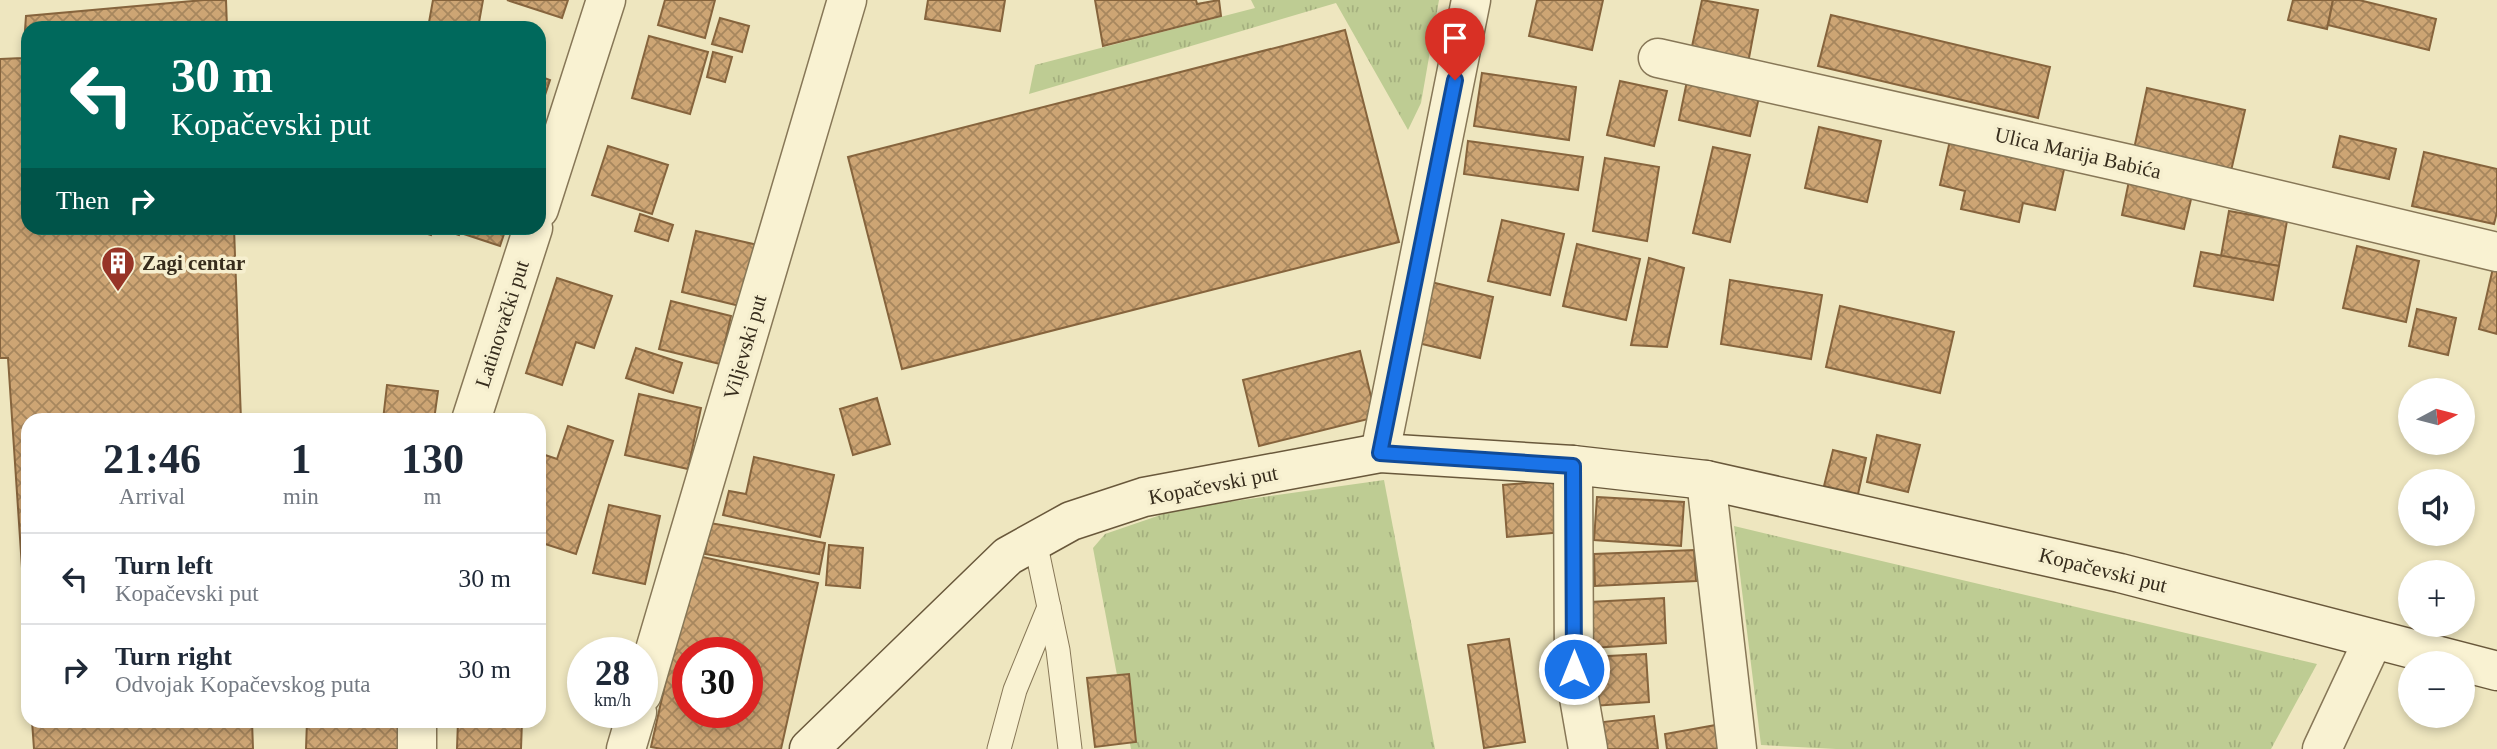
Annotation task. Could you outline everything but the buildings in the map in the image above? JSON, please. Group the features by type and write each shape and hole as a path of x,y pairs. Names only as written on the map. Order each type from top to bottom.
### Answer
{"street":[{"path":"546,187 606,0"},
{"name":"Viljevski put","path":"658,640 847,0"},
{"path":"1380,453 1471,0"},
{"name":"Ulica Marija Babića","path":"1658,58 2129,164 2497,252"},
{"name":"Latinovački put","path":"473,413 531,235"},
{"name":"Kopačevski put","path":"809,749 1008,556 1071,521 1144,497 1380,453 1573,466 1706,480 2120,573 2497,671"},
{"path":"1573,466 1574,669 1588,749"},
{"path":"1706,480 1737,749"},
{"path":"2322,749 2373,640"},
{"path":"417,728 417,749"},
{"path":"626,749 632,728"}],"lane":[{"path":"1035,541 1058,650 1070,749"},
{"path":"999,749 1015,690 1049,607"}],"green space":[{"path":"1251,0 1439,0 1421,103 1408,130 1336,3 1029,94 1035,65 1255,8"},
{"path":"1384,480 1435,749 1131,749 1093,548 1105,534 1178,509"},
{"path":"1734,526 2317,664 2271,749 1836,749 1761,745"}],"place":[{"name":"Zagi centar","path":"118,293"}],"route":[{"path":"1455,80 1380,453 1573,466 1574,669"}]}
